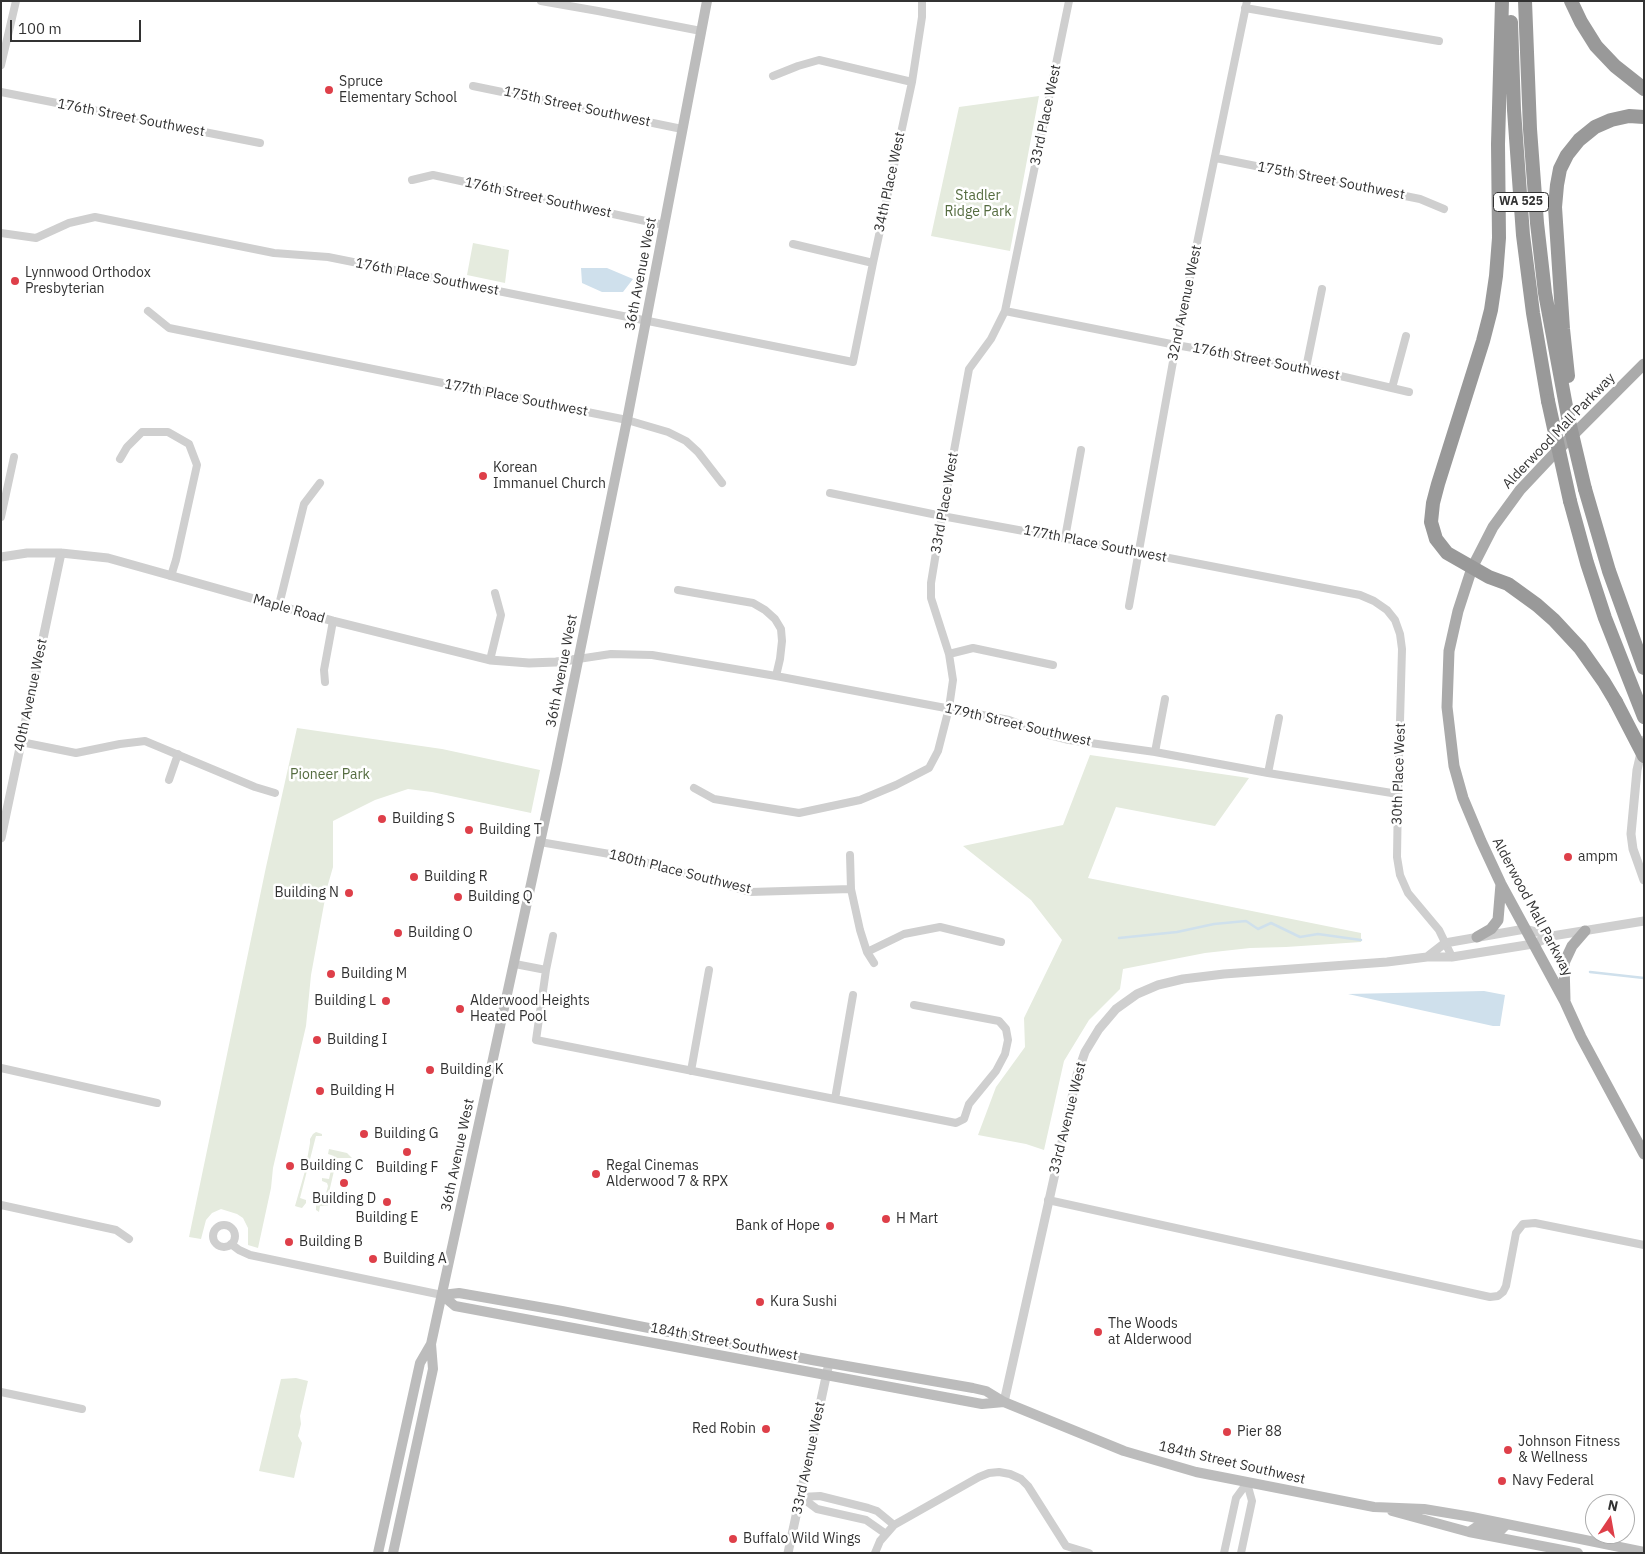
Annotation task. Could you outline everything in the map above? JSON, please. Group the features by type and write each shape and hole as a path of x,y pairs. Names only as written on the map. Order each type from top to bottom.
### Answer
{"highway":[{"path":"1502,1 1498,144 1500,238 1495,285 1483,341 1438,484 1431,522 1436,539 1447,553 1489,577 1508,584 1537,605 1580,648 1616,702 1644,756"},
{"name":"WA 525","path":"1511,1 1514,110 1523,235 1532,314 1548,401 1570,501 1599,600 1644,717"},
{"name":"WA 525","path":"1525,1 1530,129 1537,223 1545,292 1564,377"},
{"path":"1571,1 1596,46 1615,66 1644,89"},
{"path":"1644,116 1629,116 1611,120 1595,127 1579,140 1567,155 1560,169 1555,207 1564,377 1568,417 1585,489 1609,571 1644,668"}],"main road":[{"name":"36th Avenue West","path":"378,1553 420,1363 431,1344 515,964 628,420 707,1"},
{"name":"Alderwood Mall Parkway","path":"1644,364 1520,490 1493,527 1472,568 1458,611 1449,651 1447,707 1454,766 1463,798 1501,884 1644,1154"},
{"path":"1477,937 1492,929 1498,920 1501,884"},
{"path":"1565,1002 1564,963 1572,946 1584,931"},
{"name":"184th Street Southwest","path":"442,1295 458,1293 562,1311 829,1363 942,1381 973,1388 986,1391 1004,1402 1124,1452 1196,1472 1374,1507 1469,1532 1578,1553"},
{"name":"184th Street Southwest","path":"442,1295 456,1306 982,1404 1004,1402"},
{"path":"557,1325 578,1322 606,1327 615,1322 622,1330 690,1344 698,1351"},
{"name":"36th Avenue West","path":"393,1553 434,1369 431,1344"},
{"name":"184th Street Southwest","path":"1374,1507 1424,1509 1644,1552"},
{"path":"1469,1532 1478,1526 1501,1530 1507,1524 1512,1532 1524,1536 1535,1544"}],"street":[{"path":"1,65 16,1"},
{"path":"540,1 701,31"},
{"path":"598,11 600,1"},
{"name":"34th Place West","path":"854,362 912,82 922,17 922,1"},
{"name":"33rd Place West","path":"694,788 714,799 799,813 860,800 896,785 929,768 938,751 949,708 953,680 949,654 931,598 931,583 942,516 969,369 991,339 1005,311 1070,1"},
{"path":"1246,4 1439,41"},
{"name":"32nd Avenue West","path":"1129,606 1176,345 1216,158 1246,4"},
{"path":"773,76 819,60 912,82"},
{"name":"175th Street Southwest","path":"473,86 682,129"},
{"name":"176th Street Southwest","path":"1,92 260,143"},
{"name":"175th Street Southwest","path":"1216,158 1420,199 1444,209"},
{"name":"176th Street Southwest","path":"412,180 433,175 664,224"},
{"name":"176th Place Southwest","path":"1,233 36,238 69,223 95,218 274,253 328,257 854,362"},
{"path":"793,244 873,263"},
{"path":"1306,368 1322,289"},
{"name":"177th Place Southwest","path":"148,311 169,328 628,420 668,432 686,441 698,452 722,483"},
{"name":"176th Street Southwest","path":"1005,311 1176,345 1306,368 1409,392"},
{"path":"1392,388 1406,336"},
{"path":"120,459 127,447 142,432 168,432 189,444 197,465 171,576"},
{"path":"1065,538 1081,450"},
{"path":"1,517 14,457"},
{"path":"279,605 304,504 320,482"},
{"name":"177th Place Southwest","path":"830,493 1360,595"},
{"name":"Maple Road","path":"1,557 27,553 61,553 108,558 333,621 490,660 529,663 578,659"},
{"name":"40th Avenue West","path":"1,838 61,553"},
{"path":"678,590 752,603 765,610 775,619 781,629 782,641 776,676"},
{"path":"490,660 501,615 495,593"},
{"name":"30th Place West","path":"1360,595 1374,600 1387,610 1395,620 1400,634 1402,678 1397,857 1400,875 1408,893 1438,930 1452,957"},
{"path":"325,682 324,670 333,621"},
{"path":"949,654 973,648 1053,666"},
{"name":"179th Street Southwest","path":"578,659 611,654 652,655 1010,720 1049,735 1069,740 1155,752 1268,774 1398,794"},
{"path":"1155,752 1165,699"},
{"path":"1268,774 1279,718"},
{"path":"1644,740 1637,770 1631,834 1633,850 1644,880"},
{"path":"21,742 76,753 145,741 255,787 275,793"},
{"path":"169,780 178,754"},
{"name":"180th Place Southwest","path":"540,842 627,857 750,892 851,889"},
{"path":"850,855 851,889 860,930 867,952 874,963"},
{"path":"1533,944 1552,936 1644,921"},
{"path":"867,952 904,934 940,928 1002,942"},
{"path":"1427,957 1445,943 1477,937 1525,929 1552,936"},
{"path":"553,936 536,1040 956,1123 964,1119 969,1104 996,1071 1005,1054 1008,1040 1006,1029 999,1021 914,1005"},
{"name":"33rd Avenue West","path":"1004,1402 1077,1075 1085,1052 1099,1029 1116,1010 1137,994 1158,985 1183,979 1427,957 1452,957 1533,944"},
{"path":"515,964 546,970"},
{"path":"691,1071 709,970"},
{"path":"835,1099 853,995"},
{"path":"1,1068 157,1103"},
{"path":"1048,1200 1490,1297 1498,1296 1506,1286 1516,1233 1523,1224 1534,1223 1644,1245"},
{"path":"1,1205 116,1230 129,1239"},
{"name":"184th Street Southwest","path":"231,1244 250,1255 442,1295"},
{"name":"33rd Avenue West","path":"788,1553 829,1363"},
{"path":"1,1392 82,1409"},
{"path":"875,1553 894,1524 979,1477 988,1473 999,1472 1021,1479 1028,1486 1066,1546 1089,1553"},
{"path":"1224,1553 1236,1498 1247,1482"},
{"path":"1241,1553 1252,1501 1247,1482"},
{"path":"800,1497 820,1496 868,1508 877,1511 894,1524"},
{"path":"800,1497 817,1509 866,1520 886,1534"}],"green space":[{"name":"Stadler Ridge Park","path":"1039,96 1010,251 931,236 959,107"},
{"path":"473,243 509,250 505,283 467,275"},
{"name":"Pioneer Park","path":"297,728 442,749 540,770 531,813 432,792 408,789 375,800 333,821 333,867 327,888 311,975 306,1026 273,1168 271,1188 258,1248 248,1245 248,1228 243,1218 221,1209 212,1213 206,1220 201,1239 189,1237"},
{"path":"1090,755 1249,778 1215,826 1116,807 1088,878 1361,933 1361,942 1250,948 1205,953 1123,969 1120,989 1089,1020 1064,1061 1044,1150 1026,1144 978,1135 996,1087 1025,1047 1024,1018 1062,940 1031,900 963,846 1063,825"},
{"path":"316,1132 322,1134 322,1136 316,1136 300,1198 306,1200 302,1208 295,1206 305,1171 310,1139"},
{"path":"329,1149 347,1153 352,1158 337,1158 327,1201 328,1206 320,1206 319,1212 316,1210 316,1203 323,1204 328,1186 327,1183 322,1181 322,1178 329,1179 334,1156 328,1154"},
{"path":"296,1378 308,1381 300,1416 301,1424 298,1436 302,1443 294,1478 259,1471 281,1379"}],"water":[{"path":"581,268 607,268 633,279 623,292 602,292 582,283"},
{"path":"1484,991 1505,995 1500,1026 1348,994"}],"waterway":[{"path":"1119,938 1177,932 1214,924 1246,921 1258,929 1271,923 1300,937 1318,934 1361,940"},
{"path":"1590,972 1644,978"}],"place":[{"name":"Spruce Elementary School","path":"329,90"},
{"name":"Lynnwood Orthodox Presbyterian","path":"15,281"},
{"name":"Korean Immanuel Church","path":"483,476"},
{"name":"Building S","path":"382,819"},
{"name":"Building T","path":"469,830"},
{"name":"ampm","path":"1568,857"},
{"name":"Building R","path":"414,877"},
{"name":"Building N","path":"349,893"},
{"name":"Building Q","path":"458,897"},
{"name":"Building O","path":"398,933"},
{"name":"Building M","path":"331,974"},
{"name":"Building L","path":"386,1001"},
{"name":"Alderwood Heights Heated Pool","path":"460,1009"},
{"name":"Building I","path":"317,1040"},
{"name":"Building K","path":"430,1070"},
{"name":"Building H","path":"320,1091"},
{"name":"Building G","path":"364,1134"},
{"name":"Building F","path":"407,1152"},
{"name":"Building C","path":"290,1166"},
{"name":"Regal Cinemas Alderwood 7 & RPX","path":"596,1174"},
{"name":"Building D","path":"344,1183"},
{"name":"Building E","path":"387,1202"},
{"name":"H Mart","path":"886,1219"},
{"name":"Bank of Hope","path":"830,1226"},
{"name":"Building B","path":"289,1242"},
{"name":"Building A","path":"373,1259"},
{"name":"Kura Sushi","path":"760,1302"},
{"name":"The Woods at Alderwood","path":"1098,1332"},
{"name":"Red Robin","path":"766,1429"},
{"name":"Pier 88","path":"1227,1432"},
{"name":"Johnson Fitness & Wellness","path":"1508,1450"},
{"name":"Navy Federal","path":"1502,1481"},
{"name":"Buffalo Wild Wings","path":"733,1539"}]}
